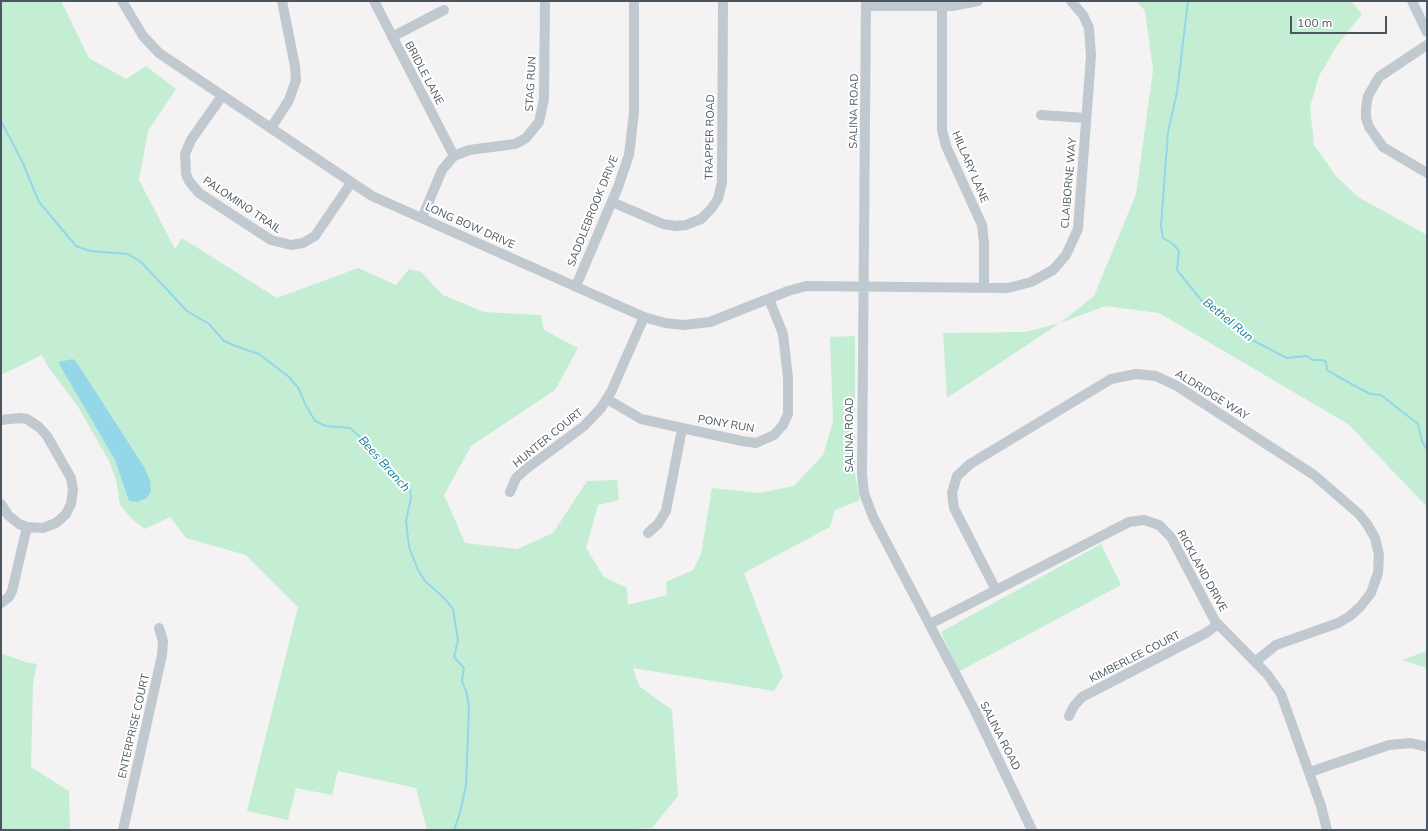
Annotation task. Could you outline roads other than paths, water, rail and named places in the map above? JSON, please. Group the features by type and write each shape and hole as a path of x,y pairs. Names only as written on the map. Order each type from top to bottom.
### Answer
{"street":[{"name":"LONG BOW DRIVE","path":"122,1 137,28 153,48 372,196 644,317 676,324 702,324 720,319 806,286 864,287"},
{"path":"271,128 289,100 296,80 296,66 282,1"},
{"name":"BRIDLE LANE","path":"374,1 454,156"},
{"name":"STAG RUN","path":"454,156 469,150 515,144 526,138 540,122 544,99 545,1"},
{"name":"SADDLEBROOK DRIVE","path":"576,286 625,171 634,126 634,1"},
{"name":"TRAPPER ROAD","path":"612,202 663,224 676,226 686,225 701,219 718,199 722,182 723,1"},
{"path":"866,4 942,6 960,5 977,1"},
{"name":"CLAIBORNE WAY","path":"864,287 1008,288 1031,282 1053,270 1066,256 1075,239 1080,219 1091,56 1091,36 1086,20 1071,1"},
{"path":"1412,1 1427,32"},
{"name":"SALINA ROAD","path":"866,4 862,474 864,493 873,516 930,624 1014,790 1032,830"},
{"name":"HILLARY LANE","path":"942,6 942,130 946,146 982,225 984,288"},
{"path":"392,37 444,10"},
{"path":"1427,45 1378,77 1368,96 1366,108 1366,118 1369,127 1383,147 1427,173"},
{"name":"PALOMINO TRAIL","path":"222,96 191,140 185,154 186,174 189,181 199,193 272,240 291,245 303,243 315,236 351,183"},
{"path":"1041,115 1086,118"},
{"path":"422,218 442,170 454,156"},
{"name":"PONY RUN","path":"607,400 641,419 742,442 756,443 774,436 783,425 788,414 786,349 783,334 769,299"},
{"name":"HUNTER COURT","path":"510,492 516,478 584,426 607,400 644,317"},
{"name":"ALDRIDGE WAY","path":"996,590 954,508 953,488 960,472 1111,379 1136,374 1156,376 1173,383 1314,475 1359,514 1370,528 1375,538 1379,555 1378,572 1371,593 1360,607 1350,616 1338,623 1276,645 1255,662"},
{"path":"1,420 20,418 39,427 47,436 72,483 71,504 61,519 43,528 27,527 13,520 1,504"},
{"path":"648,533 658,524 666,511 682,428"},
{"name":"RICKLAND DRIVE","path":"930,624 1129,522 1144,520 1159,525 1169,534 1218,624 1271,678 1281,694 1310,772 1324,814 1327,830"},
{"path":"1,603 9,597 12,591 27,527"},
{"name":"KIMBERLEE COURT","path":"1069,716 1077,702 1082,698 1210,631 1218,624"},
{"name":"ENTERPRISE COURT","path":"123,830 162,655 163,641 160,628"},
{"path":"1310,772 1393,744 1411,743 1427,747"}],"water":[{"path":"73,359 144,467 150,480 151,491 147,498 137,502 129,501 115,460 58,362"}],"waterway":[{"name":"Bethel Run","path":"1188,1 1177,92 1168,132 1161,226 1163,238 1173,244 1179,251 1177,270 1202,301 1217,314 1236,324 1254,341 1287,358 1307,356 1313,360 1323,360 1326,362 1327,370 1370,394 1381,395 1418,424 1422,441 1427,450"},
{"name":"Bees Branch","path":"1,121 22,161 39,202 76,246 90,251 128,254 141,262 187,311 209,324 224,341 259,354 289,377 299,389 305,404 315,421 326,426 350,428 367,443 376,458 393,477 410,489 411,497 406,521 409,547 418,570 425,581 444,598 453,609 458,640 454,657 464,668 462,681 467,694 469,709 466,785 460,813 454,830"}]}
